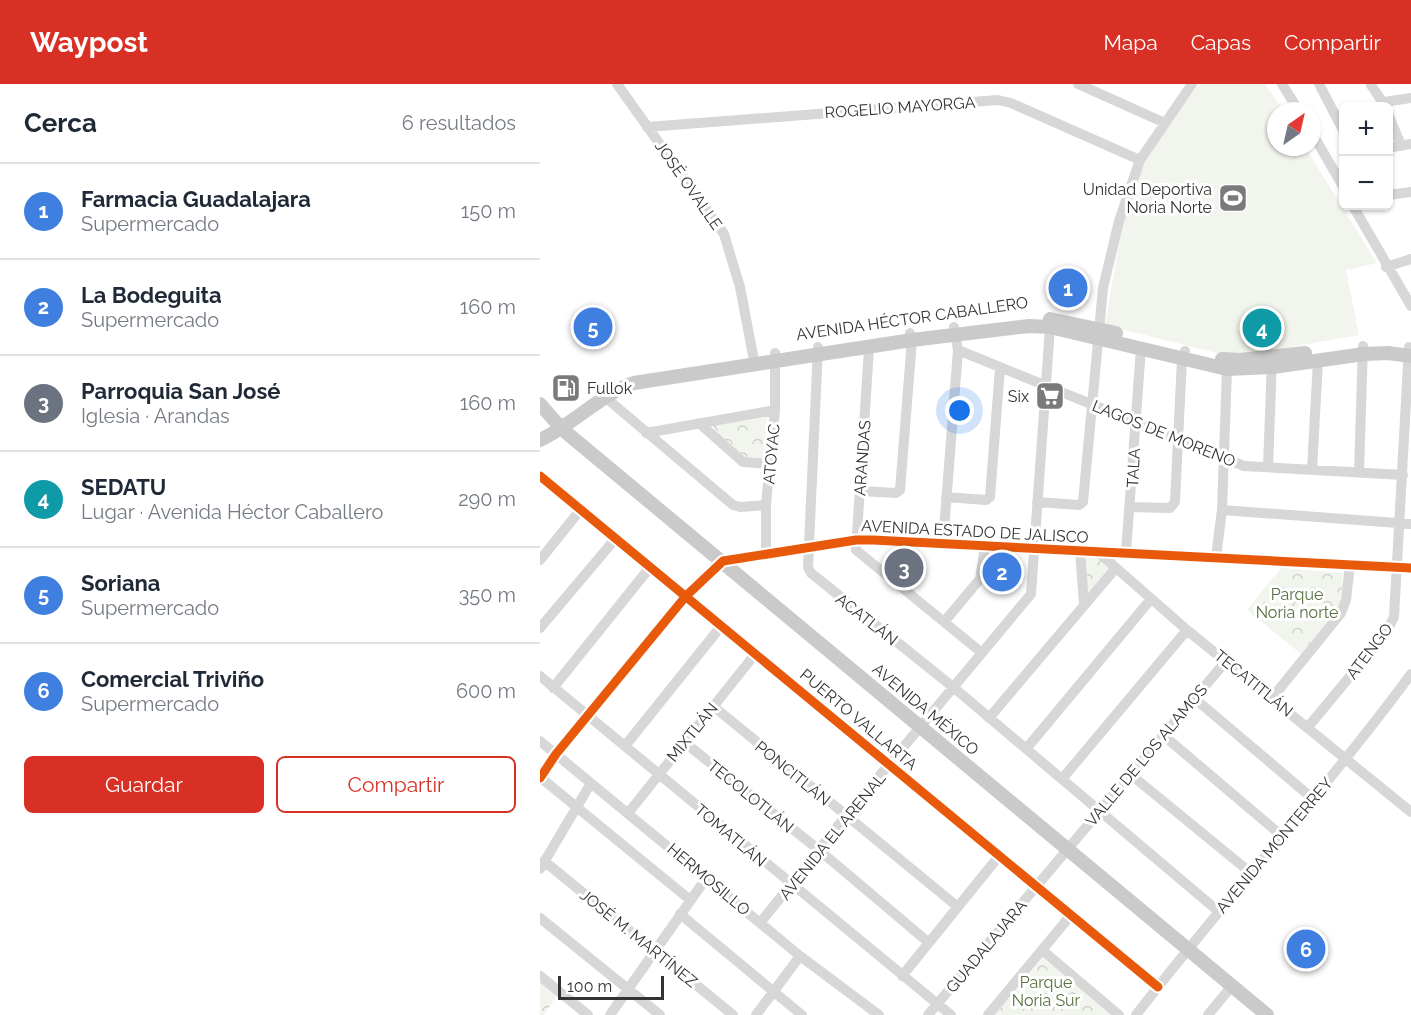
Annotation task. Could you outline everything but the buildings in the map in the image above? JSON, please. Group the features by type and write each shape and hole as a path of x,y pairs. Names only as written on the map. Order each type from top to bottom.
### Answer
{"main road":[{"name":"AVENIDA HÉCTOR CABALLERO","path":"540,440 562,429 624,386 755,361 954,331 1044,324 1098,334 1184,355 1227,369 1363,350 1388,353 1410,352"},
{"name":"AVENIDA HÉCTOR CABALLERO","path":"1098,334 1141,348 1228,360 1272,362 1318,360 1363,350"},
{"name":"AVENIDA HÉCTOR CABALLERO","path":"819,351 869,348 911,337"},
{"path":"541,406 581,416"},
{"name":"AVENIDA MÉXICO","path":"541,406 562,429 1267,1015"}],"street":[{"name":"JOSÉ OVALLE","path":"617,84 724,234 740,287 755,361"},
{"path":"1078,84 1165,123"},
{"path":"1037,502 1082,504 1103,288 1119,221 1140,160 1192,84"},
{"path":"1282,84 1293,102"},
{"path":"1318,84 1339,123"},
{"path":"1371,85 1384,102"},
{"path":"1393,102 1411,99"},
{"name":"ROGELIO MAYORGA","path":"648,127 998,100 1011,103 1140,160"},
{"path":"1393,121 1406,145"},
{"path":"1321,149 1339,180"},
{"path":"1393,194 1411,192"},
{"path":"1355,210 1386,267 1411,306"},
{"path":"1386,267 1411,259"},
{"name":"AVENIDA EL ARENAL","path":"760,923 1031,594 1045,385 1044,324"},
{"path":"943,543 957,351 954,331"},
{"path":"860,491 896,493 900,490 911,337"},
{"name":"ARANDAS","path":"856,540 869,348"},
{"name":"TALA","path":"1126,552 1141,348"},
{"path":"1359,472 1363,350"},
{"name":"ACATLÁN","path":"819,351 808,567 813,576 954,688 1218,911"},
{"name":"LAGOS DE MORENO","path":"957,351 1091,403 1223,460 1244,466 1403,475"},
{"name":"ATENGO","path":"1308,727 1391,625 1410,352"},
{"path":"1130,507 1173,506 1184,355"},
{"name":"ATOYAC","path":"766,554 766,505 775,410 776,358"},
{"path":"1312,470 1318,360"},
{"path":"1268,467 1272,362"},
{"path":"946,498 987,500 990,497 1000,368"},
{"path":"1216,557 1222,510 1227,369"},
{"path":"606,398 732,505 740,507 766,505"},
{"path":"646,433 775,410"},
{"path":"699,423 740,460 748,464 770,464"},
{"name":"PUERTO VALLARTA","path":"542,482 581,509 651,566 1158,987"},
{"path":"540,560 581,509"},
{"path":"1222,510 1411,524"},
{"path":"540,628 616,538"},
{"path":"856,540 858,554 982,652"},
{"name":"AVENIDA ESTADO DE JALISCO","path":"723,561 856,540 1034,547 1411,568"},
{"path":"944,622 980,579 985,546"},
{"path":"1080,550 1084,605"},
{"name":"TECATITLÁN","path":"1098,552 1187,630 1411,812"},
{"path":"689,899 540,777 556,754 686,596 723,561"},
{"path":"1272,698 1341,613 1347,600 1350,565"},
{"path":"553,688 651,566"},
{"path":"989,718 1115,569"},
{"path":"1026,749 1151,600"},
{"path":"625,746 722,625"},
{"path":"1062,779 1187,630"},
{"name":"MIXTLÁN","path":"629,812 756,653"},
{"name":"VALLE DE LOS ALAMOS","path":"1066,849 1226,661"},
{"name":"AVENIDA MONTERREY","path":"1136,1015 1218,911 1407,687 1411,674"},
{"name":"TOMATLÁN","path":"540,675 658,775 951,1015"},
{"path":"1194,698 1312,798"},
{"name":"PONCITLÁN","path":"713,706 958,907"},
{"path":"1163,735 1282,836"},
{"name":"HERMOSILLO","path":"540,741 629,812 800,956 879,1015"},
{"name":"TECOLOTLÁN","path":"684,742 819,850 928,942"},
{"path":"1130,774 1251,873"},
{"path":"542,865 575,806 591,783"},
{"name":"GUADALAJARA","path":"928,1015 1066,849"},
{"path":"902,976 999,856"},
{"name":"JOSÉ M. MARTÍNEZ","path":"542,865 654,949 733,1015"},
{"path":"610,1015 689,899 707,877"},
{"path":"680,914 802,1015"},
{"path":"988,1015 1071,915"},
{"path":"540,918 660,1015"},
{"path":"1042,950 1119,1015"},
{"path":"756,1015 800,956"},
{"path":"540,976 588,1015"},
{"path":"1208,1015 1231,987"}],"green space":[{"name":"Unidad Deportiva Noria Norte","path":"1199,84 1265,84 1278,102 1267,102 1267,156 1311,156 1339,202 1339,210 1344,210 1377,263 1346,270 1359,335 1233,357 1105,325 1123,221 1141,165"},
{"path":"767,417 764,460 748,460 717,434 713,426"},
{"path":"1084,556 1099,557 1111,569 1087,598"},
{"name":"Parque Noria norte","path":"1281,568 1343,573 1341,604 1301,654 1247,610"},
{"path":"1271,589 1293,607 1284,618 1262,600"},
{"name":"Parque Noria Sur","path":"1043,958 1114,1015 994,1015"},
{"path":"540,982 557,995 544,1015 540,1015"}],"cycle path":[{"path":"540,476 1158,987"},
{"path":"540,778 556,754 686,596 723,561 856,540 873,540 1411,568"}],"place":[{"name":"Unidad Deportiva Noria Norte","path":"1233,198"},
{"name":"Farmacia Guadalajara","path":"1068,288"},
{"name":"Soriana","path":"593,327"},
{"name":"SEDATU","path":"1262,328"},
{"name":"Fullok","path":"566,388"},
{"name":"Six","path":"1050,396"},
{"name":"Parroquia San José","path":"904,568"},
{"name":"La Bodeguita","path":"1002,572"},
{"name":"Comercial Triviño","path":"1306,949"}]}
